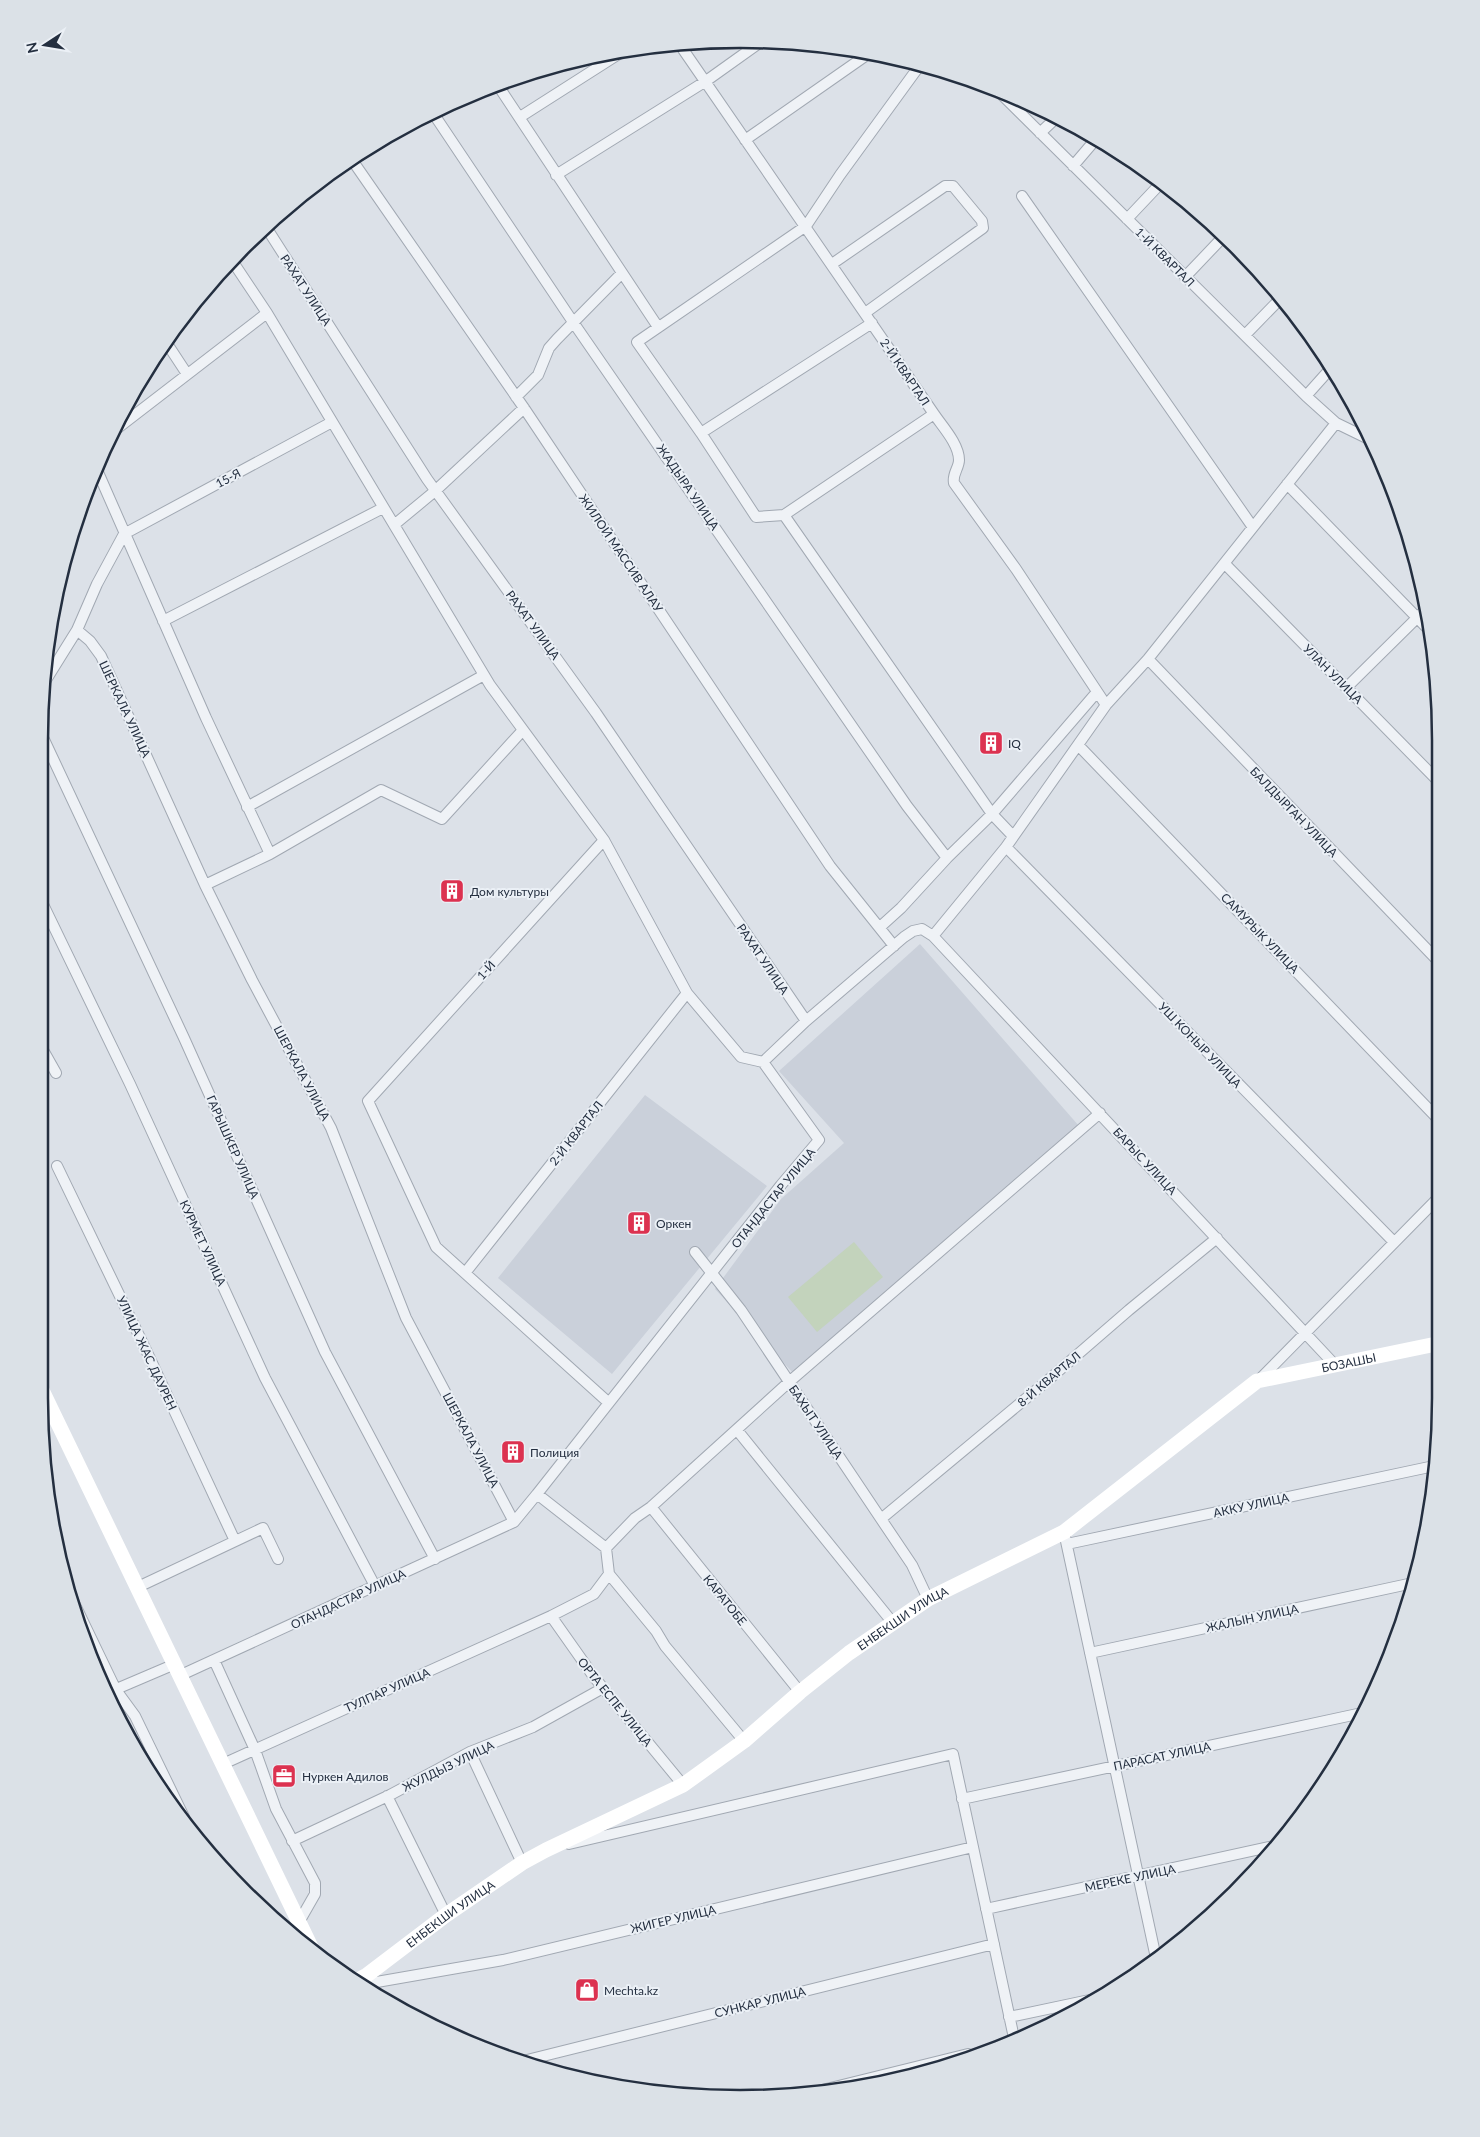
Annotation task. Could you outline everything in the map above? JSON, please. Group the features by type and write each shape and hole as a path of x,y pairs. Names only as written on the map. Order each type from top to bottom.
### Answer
{"street":[{"path":"556,175 706,81 752,48"},
{"name":"2-Й КВАРТАЛ","path":"684,50 934,414 958,455 959,461 953,477 954,483 1016,569 1106,705"},
{"path":"745,140 862,59"},
{"path":"520,117 609,60"},
{"path":"916,70 840,175 806,226 637,342 701,433 756,517 784,515 934,414"},
{"path":"501,90 621,274 658,327"},
{"name":"1-Й КВАРТАЛ","path":"1010,102 1306,396 1336,423 1362,436"},
{"name":"ЖАДЫРА УЛИЦА","path":"436,118 573,322 907,806 947,858"},
{"path":"1040,133 1052,122"},
{"path":"1073,166 1092,144"},
{"name":"ЖИЛОЙ МАССИВ АЛАУ","path":"354,164 524,408 830,866 894,946"},
{"path":"832,264 945,186 953,186 982,221 983,228 865,313"},
{"path":"1127,219 1157,188"},
{"path":"1022,196 1252,526"},
{"name":"РАХАТ УЛИЦА","path":"270,232 435,491 596,713 806,1021"},
{"path":"1185,277 1220,240"},
{"path":"235,266 267,313 484,675 604,840 687,993 741,1057 763,1062 806,1021 913,931 922,929 933,936 1006,847 1012,835 1106,705 1148,659 1225,564 1252,526 1336,423"},
{"path":"516,397 538,375 549,348 621,274"},
{"path":"1245,335 1277,303"},
{"path":"125,422 267,313"},
{"path":"701,433 872,323"},
{"path":"170,347 187,374"},
{"path":"1306,396 1327,372"},
{"path":"394,525 435,491 524,408"},
{"name":"15-Я","path":"124,534 332,422"},
{"path":"100,476 163,622 270,854"},
{"path":"1287,484 1422,624"},
{"path":"163,622 384,508"},
{"path":"784,515 992,814 1012,835"},
{"path":"51,672 77,630 97,584 124,534"},
{"name":"УЛАН УЛИЦА","path":"1225,564 1432,775"},
{"path":"1347,687 1421,613"},
{"name":"ШЕРКАЛА УЛИЦА","path":"77,630 90,641 101,656 205,885 252,980 331,1128 406,1318 514,1522"},
{"name":"БАЛДЫРГАН УЛИЦА","path":"1148,659 1432,955"},
{"path":"247,806 484,675"},
{"path":"880,927 901,908 947,858 992,814 1097,692"},
{"path":"205,885 270,854 381,790 442,819 523,730"},
{"name":"САМУРЫК УЛИЦА","path":"1078,745 1432,1113"},
{"name":"ГАРЫШКЕР УЛИЦА","path":"48,747 184,1038 325,1352 435,1559"},
{"name":"1-Й","path":"465,1273 436,1246 368,1101 604,840"},
{"name":"УШ КОНЫР УЛИЦА","path":"1006,847 1394,1242"},
{"name":"КУРМЕТ УЛИЦА","path":"48,915 130,1084 265,1378 375,1586"},
{"name":"БАРЫС УЛИЦА","path":"933,936 1335,1365"},
{"name":"2-Й КВАРТАЛ","path":"465,1273 687,993"},
{"path":"48,1058 56,1072"},
{"name":"ОТАНДАСТАР УЛИЦА","path":"114,1691 214,1660 514,1522 781,1185 819,1140 763,1062"},
{"path":"606,1548 635,1518 651,1507 789,1382 1100,1113"},
{"name":"УЛИЦА ЖАС ДАУРЕН","path":"57,1166 146,1350 235,1542"},
{"path":"1257,1381 1432,1204"},
{"name":"8-Й КВАРТАЛ","path":"881,1519 1217,1238"},
{"name":"БАХЫТ УЛИЦА","path":"695,1252 741,1310 912,1565 928,1599"},
{"path":"465,1273 609,1403"},
{"name":"БОЗАШЫ","path":"1257,1381 1432,1345"},
{"name":"ЕНБЕКШИ УЛИЦА","path":"364,1979 446,1915 522,1863 683,1785 744,1741 800,1692 849,1653 928,1599 1066,1538 1257,1381"},
{"path":"48,1403 306,1936"},
{"path":"737,1430 893,1623"},
{"name":"АККУ УЛИЦА","path":"1066,1538 1429,1467"},
{"path":"537,1494 606,1548 609,1574 656,1631 665,1646 744,1741"},
{"name":"КАРАТОБЕ","path":"651,1507 800,1692"},
{"path":"138,1587 263,1528 278,1559"},
{"path":"1066,1538 1155,1951"},
{"name":"ТУЛПАР УЛИЦА","path":"224,1764 551,1616 594,1594 609,1574"},
{"name":"ЖАЛЫН УЛИЦА","path":"1090,1653 1407,1584"},
{"name":"ОРТА ЕСПЕ УЛИЦА","path":"551,1616 603,1688 683,1785"},
{"path":"214,1660 255,1750 276,1809 315,1883 316,1889 299,1922"},
{"name":"ЖУЛДЫЗ УЛИЦА","path":"292,1841 387,1796 470,1752 533,1727 603,1688"},
{"path":"116,1696 135,1716 173,1794"},
{"name":"ПАРАСАТ УЛИЦА","path":"962,1799 1355,1715"},
{"path":"470,1752 522,1863"},
{"name":"ЕНБЕКШИ УЛИЦА","path":"546,1850 953,1754 962,1799"},
{"path":"387,1796 446,1915"},
{"path":"962,1799 1013,2033"},
{"name":"ЖИГЕР УЛИЦА","path":"365,1979 504,1960 973,1847"},
{"name":"МЕРЕКЕ УЛИЦА","path":"986,1909 1266,1848"},
{"name":"СУНКАР УЛИЦА","path":"534,2058 994,1944"},
{"path":"1009,2017 1074,2003"},
{"path":"905,2069 923,2065"}],"shaded area":[{"path":"920,944 1079,1126 794,1374 715,1289 781,1199 844,1143 779,1071"},
{"path":"645,1095 767,1186 612,1374 498,1278"}],"green space":[{"path":"854,1242 883,1277 817,1332 788,1297"}],"place":[{"name":"IQ","path":"991,743"},
{"name":"Дом культуры","path":"452,891"},
{"name":"Оркен","path":"639,1223"},
{"name":"Полиция","path":"513,1452"},
{"name":"Нуркен Адилов","path":"284,1776"},
{"name":"Mechta.kz","path":"587,1990"}]}
